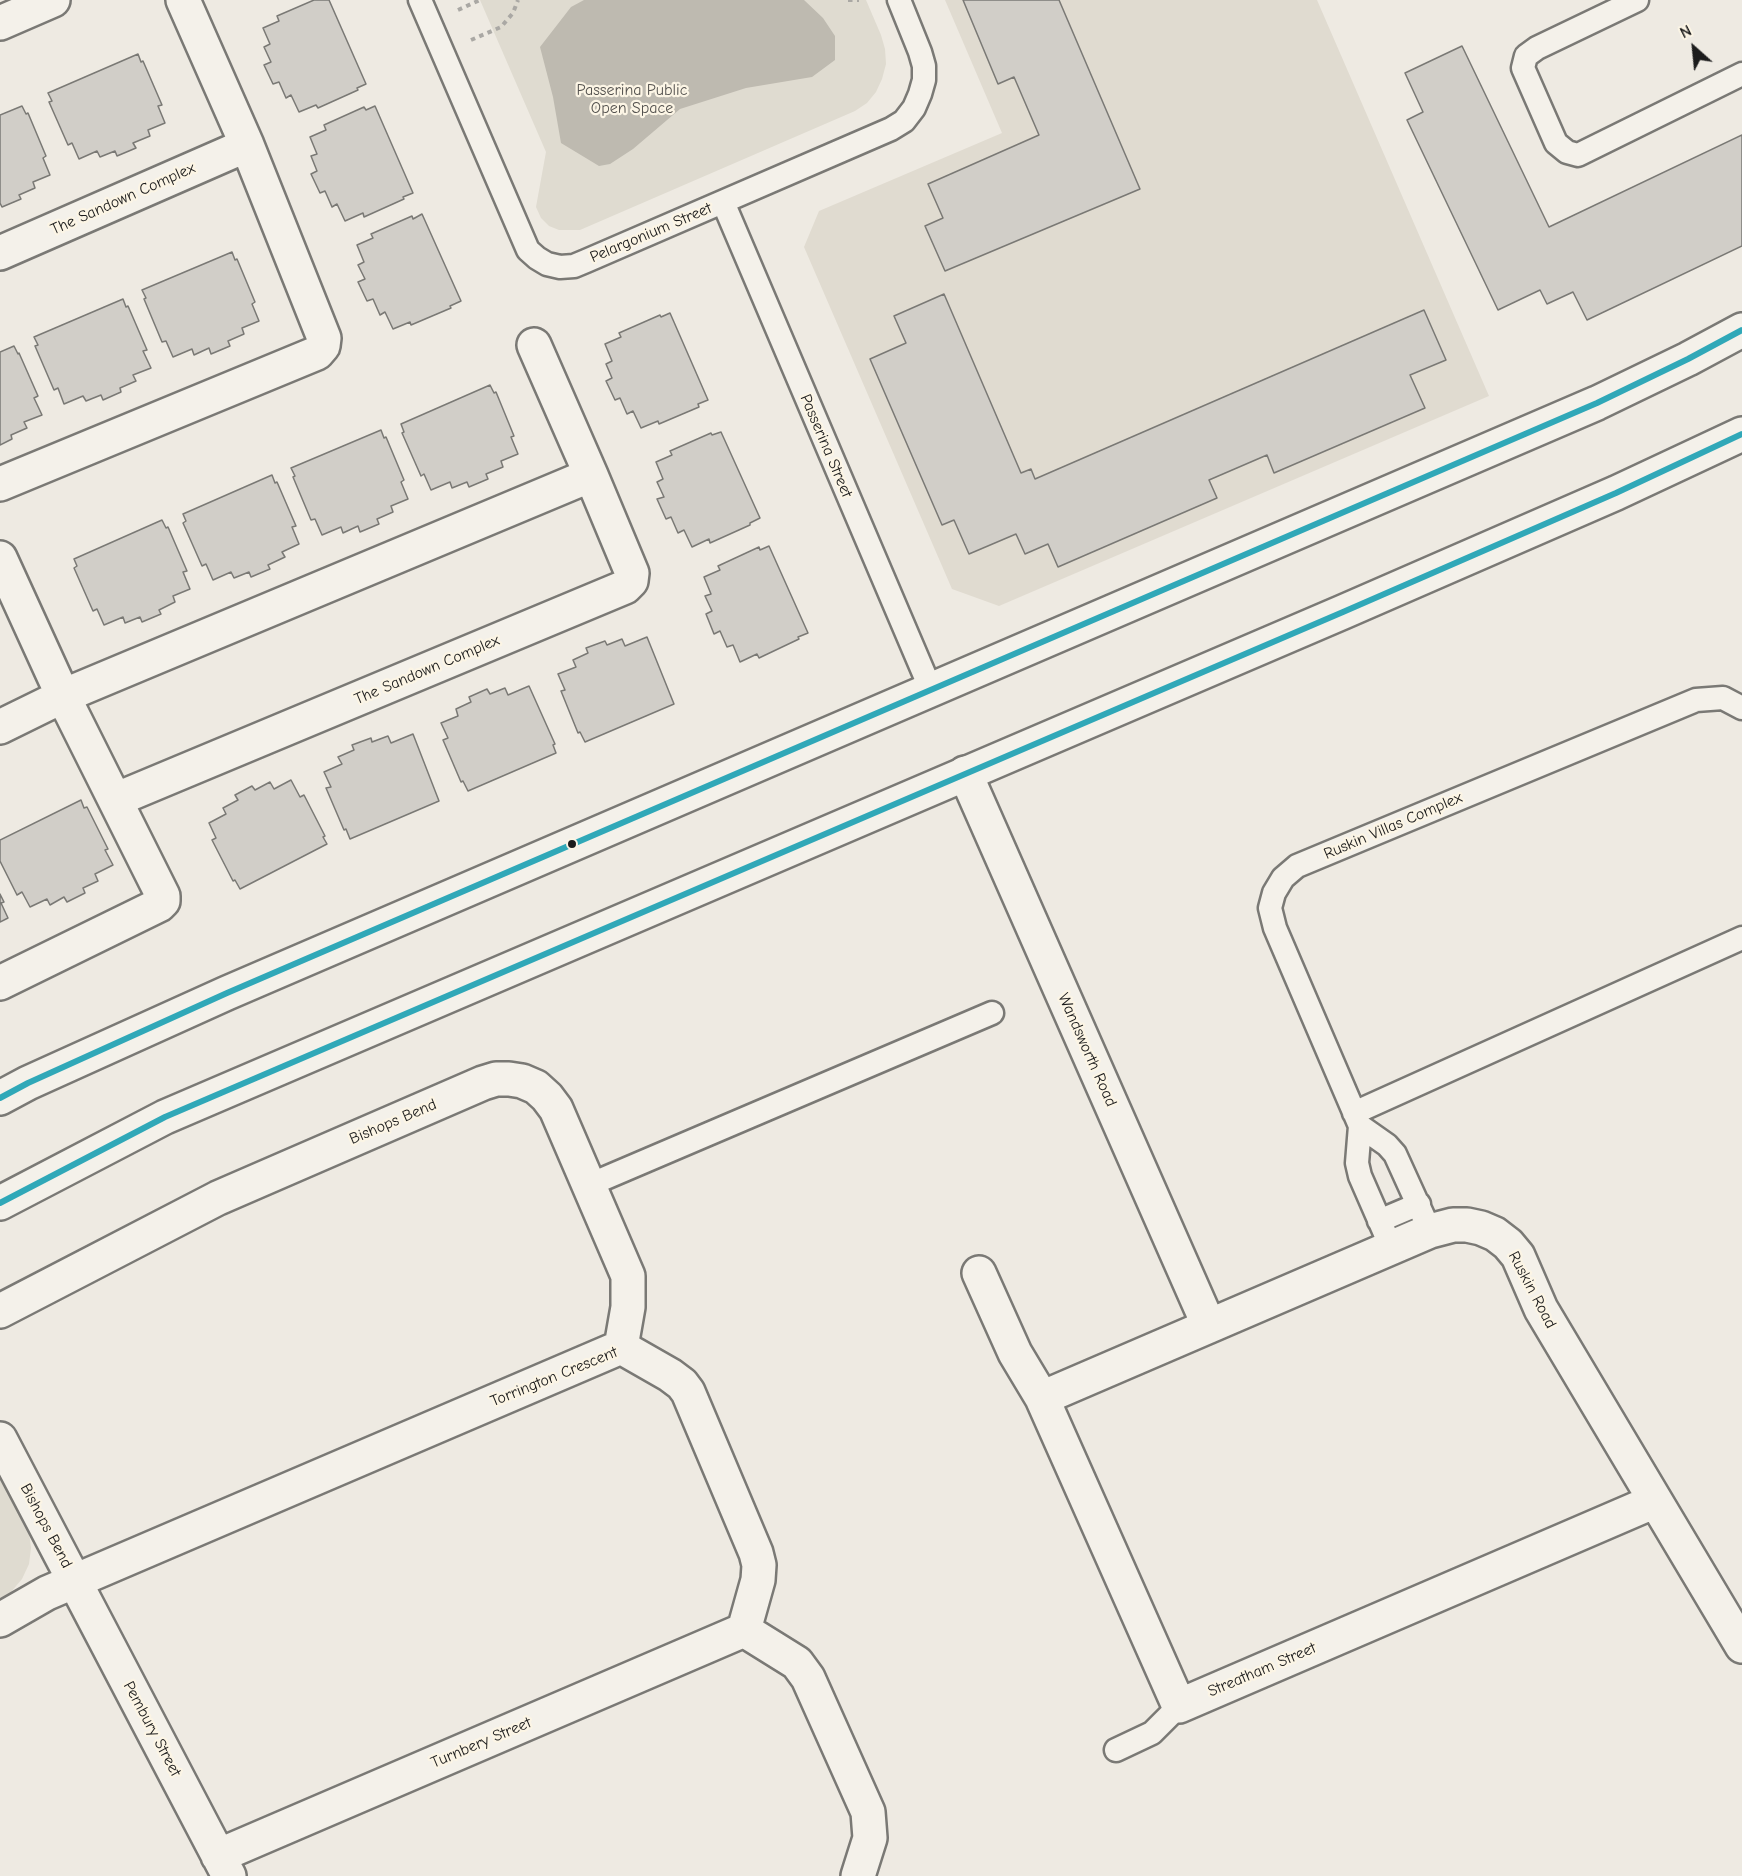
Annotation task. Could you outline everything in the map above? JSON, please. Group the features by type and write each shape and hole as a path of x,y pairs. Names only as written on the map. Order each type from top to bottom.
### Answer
{"street":[{"path":"0,23 53,0"},
{"path":"0,484 316,353 323,346 324,338 247,145 183,0"},
{"name":"The Sandown Complex","path":"0,253 247,145"},
{"path":"0,1098 28,1083 227,993 1597,403 1742,330"},
{"name":"The Sandown Complex","path":"115,800 625,587 632,581 632,573 534,345"},
{"path":"0,1203 165,1117 1605,498 1742,434"},
{"path":"0,727 63,696 591,475"},
{"path":"0,558 63,696 163,896 163,901 159,905 0,983"},
{"name":"Wandsworth Road","path":"965,773 1209,1326"},
{"name":"Bishops Bend","path":"0,1311 218,1198 483,1083 496,1079 509,1079 536,1087 556,1108 628,1276 628,1307 621,1347"},
{"name":"Ruskin Road","path":"1042,1398 1209,1326 1385,1234 1424,1218 1453,1225 1481,1227 1496,1234 1518,1256 1540,1309 1742,1646"},
{"path":"979,1273 1015,1353 1042,1398 1179,1706"},
{"name":"Torrington Crescent","path":"0,1620 47,1593 621,1347 682,1384 692,1402 759,1565 758,1580 744,1630"},
{"name":"Bishops Bend","path":"0,1439 75,1581"},
{"name":"Streatham Street","path":"1179,1706 1655,1501"},
{"name":"Pembury Street","path":"75,1581 224,1866"},
{"path":"744,1630 797,1663 808,1678 868,1812 870,1838 858,1876"},
{"name":"Turnbery Street","path":"224,1866 744,1630"}],"lane":[{"name":"Pelargonium Street","path":"420,0 528,250 547,264 560,267 574,266 891,129 904,121 914,108 920,94 924,80 924,66 899,0"},
{"path":"1637,0 1537,48 1526,56 1523,68 1557,143 1567,152 1578,155 1742,74"},
{"name":"Passerina Street","path":"723,202 931,690"},
{"name":"Ruskin Villas Complex","path":"1385,1234 1360,1176 1357,1163 1357,1120 1275,928 1270,908 1274,893 1283,878 1297,866 1696,700 1722,698 1742,708"},
{"path":"1424,1218 1395,1154 1357,1120 1742,938"},
{"path":"589,1185 992,1013"},
{"path":"1116,1750 1152,1733 1179,1706"}],"path":[{"path":"443,52 501,27 513,13 518,0"},
{"path":"848,0 859,0"}],"shaded area":[{"path":"584,0 804,0 823,18 835,36 835,60 812,77 746,88 680,109 633,149 610,164 599,166 561,143 553,97 540,47 571,7"},
{"path":"945,0 1317,0 1489,396 999,606 952,589 804,247 819,211 1002,133"}],"green space":[{"name":"Passerina Public Open Space","path":"480,0 866,0 881,35 886,64 876,92 867,103 855,111 580,230 559,230 549,226 541,218 536,207 546,152"},
{"path":"0,1475 29,1532 31,1548 29,1564 22,1579 11,1592 0,1599"}],"building":[{"path":"314,0 329,0 366,84 318,108 316,105 299,112 291,95 286,98 279,82 273,84 264,65 271,62 264,47 270,44 263,28 279,21 277,16"},
{"path":"963,0 1059,0 1140,189 945,271 925,226 943,218 928,184 1039,135 1014,77 998,84"},
{"path":"1462,46 1549,227 1742,135 1742,246 1587,320 1573,292 1547,304 1540,290 1498,310 1407,120 1423,112 1405,73"},
{"path":"138,54 162,105 158,106 165,123 148,130 150,136 133,143 136,148 117,156 115,151 100,157 97,151 79,159 72,143 68,145 49,102 52,101 48,93"},
{"path":"22,106 26,114 28,113 46,156 43,158 50,175 33,182 35,188 19,195 21,199 2,207 0,203 0,115"},
{"path":"375,106 413,193 364,217 363,213 345,221 337,204 332,207 325,191 320,193 311,174 317,171 311,156 317,154 310,137 326,130 324,125 364,107 366,110"},
{"path":"422,214 461,301 450,306 451,308 411,325 410,322 393,329 385,312 380,315 373,299 367,301 358,282 365,279 358,265 364,262 357,245 373,238 371,234"},
{"path":"232,252 255,302 252,304 259,321 242,328 244,334 228,341 230,346 211,354 209,348 194,355 192,349 173,357 166,341 162,342 142,290"},
{"path":"944,294 1021,473 1031,469 1035,479 1424,310 1446,360 1410,375 1425,408 1274,473 1267,455 1209,480 1217,498 1058,567 1048,544 1025,554 1016,534 969,554 954,520 942,525 870,359 906,343 894,316"},
{"path":"123,299 147,350 143,351 151,368 133,375 136,381 120,388 121,392 103,400 101,395 86,401 83,396 64,404 58,388 54,390 35,346 38,345 34,337"},
{"path":"670,313 708,400 698,404 699,407 659,424 658,421 641,428 633,411 627,414 620,398 615,400 606,381 612,378 606,364 612,361 605,344 621,337 619,333"},
{"path":"14,346 38,396 34,398 42,415 24,422 27,428 11,435 12,439 0,445 0,352"},
{"path":"490,385 494,393 496,392 514,436 511,437 518,454 501,461 503,467 486,474 488,479 469,487 467,482 452,488 450,482 431,490 424,474 421,476 402,433 404,432 401,424"},
{"path":"381,430 404,480 401,482 408,499 391,506 393,512 377,519 379,524 360,532 358,526 343,533 341,527 322,535 315,519 311,520 291,468"},
{"path":"721,432 760,518 710,543 709,539 692,547 684,530 678,533 671,517 666,519 657,499 664,497 657,482 663,479 656,462 672,455 670,451 711,433 712,435"},
{"path":"272,475 296,526 292,527 299,544 282,552 285,557 268,565 270,569 251,577 249,572 234,578 231,572 213,580 206,564 202,566 183,523 186,521 183,514"},
{"path":"162,520 166,528 168,527 187,571 183,572 190,589 173,596 175,602 159,610 161,614 142,622 140,617 125,623 123,617 104,625 97,609 93,611 74,568 77,566 74,559"},
{"path":"769,546 808,633 759,658 757,654 740,662 733,645 727,647 720,631 714,634 706,614 712,611 705,596 711,594 704,577 720,570 718,566 759,547 760,550"},
{"path":"647,637 674,704 585,742 580,732 578,733 561,691 565,690 558,674 576,667 573,660 588,653 586,648 605,641 607,645 622,639 625,646"},
{"path":"529,686 555,744 553,745 556,753 468,791 463,781 461,782 443,740 448,738 441,723 458,716 456,709 471,702 469,697 487,689 490,694 505,688 508,695"},
{"path":"413,734 439,801 350,839 326,788 331,787 324,772 342,764 338,757 354,750 352,745 371,738 372,742 388,736 391,743"},
{"path":"291,780 300,797 304,795 327,844 240,889 235,880 233,881 212,840 216,838 209,823 226,814 223,808 238,800 235,795 252,786 255,790 270,782 274,789"},
{"path":"81,800 84,808 87,807 108,849 105,850 113,865 95,874 98,881 83,888 85,893 67,902 64,897 50,905 47,899 30,907 22,892 17,895 0,861 0,840"},
{"path":"0,894 4,902 1,903 8,918 0,922"}],"transit line":[{"path":"0,1098 28,1083 227,993 1597,403 1742,330"},
{"path":"0,1203 165,1117 1343,612 1616,493 1742,434"}]}
